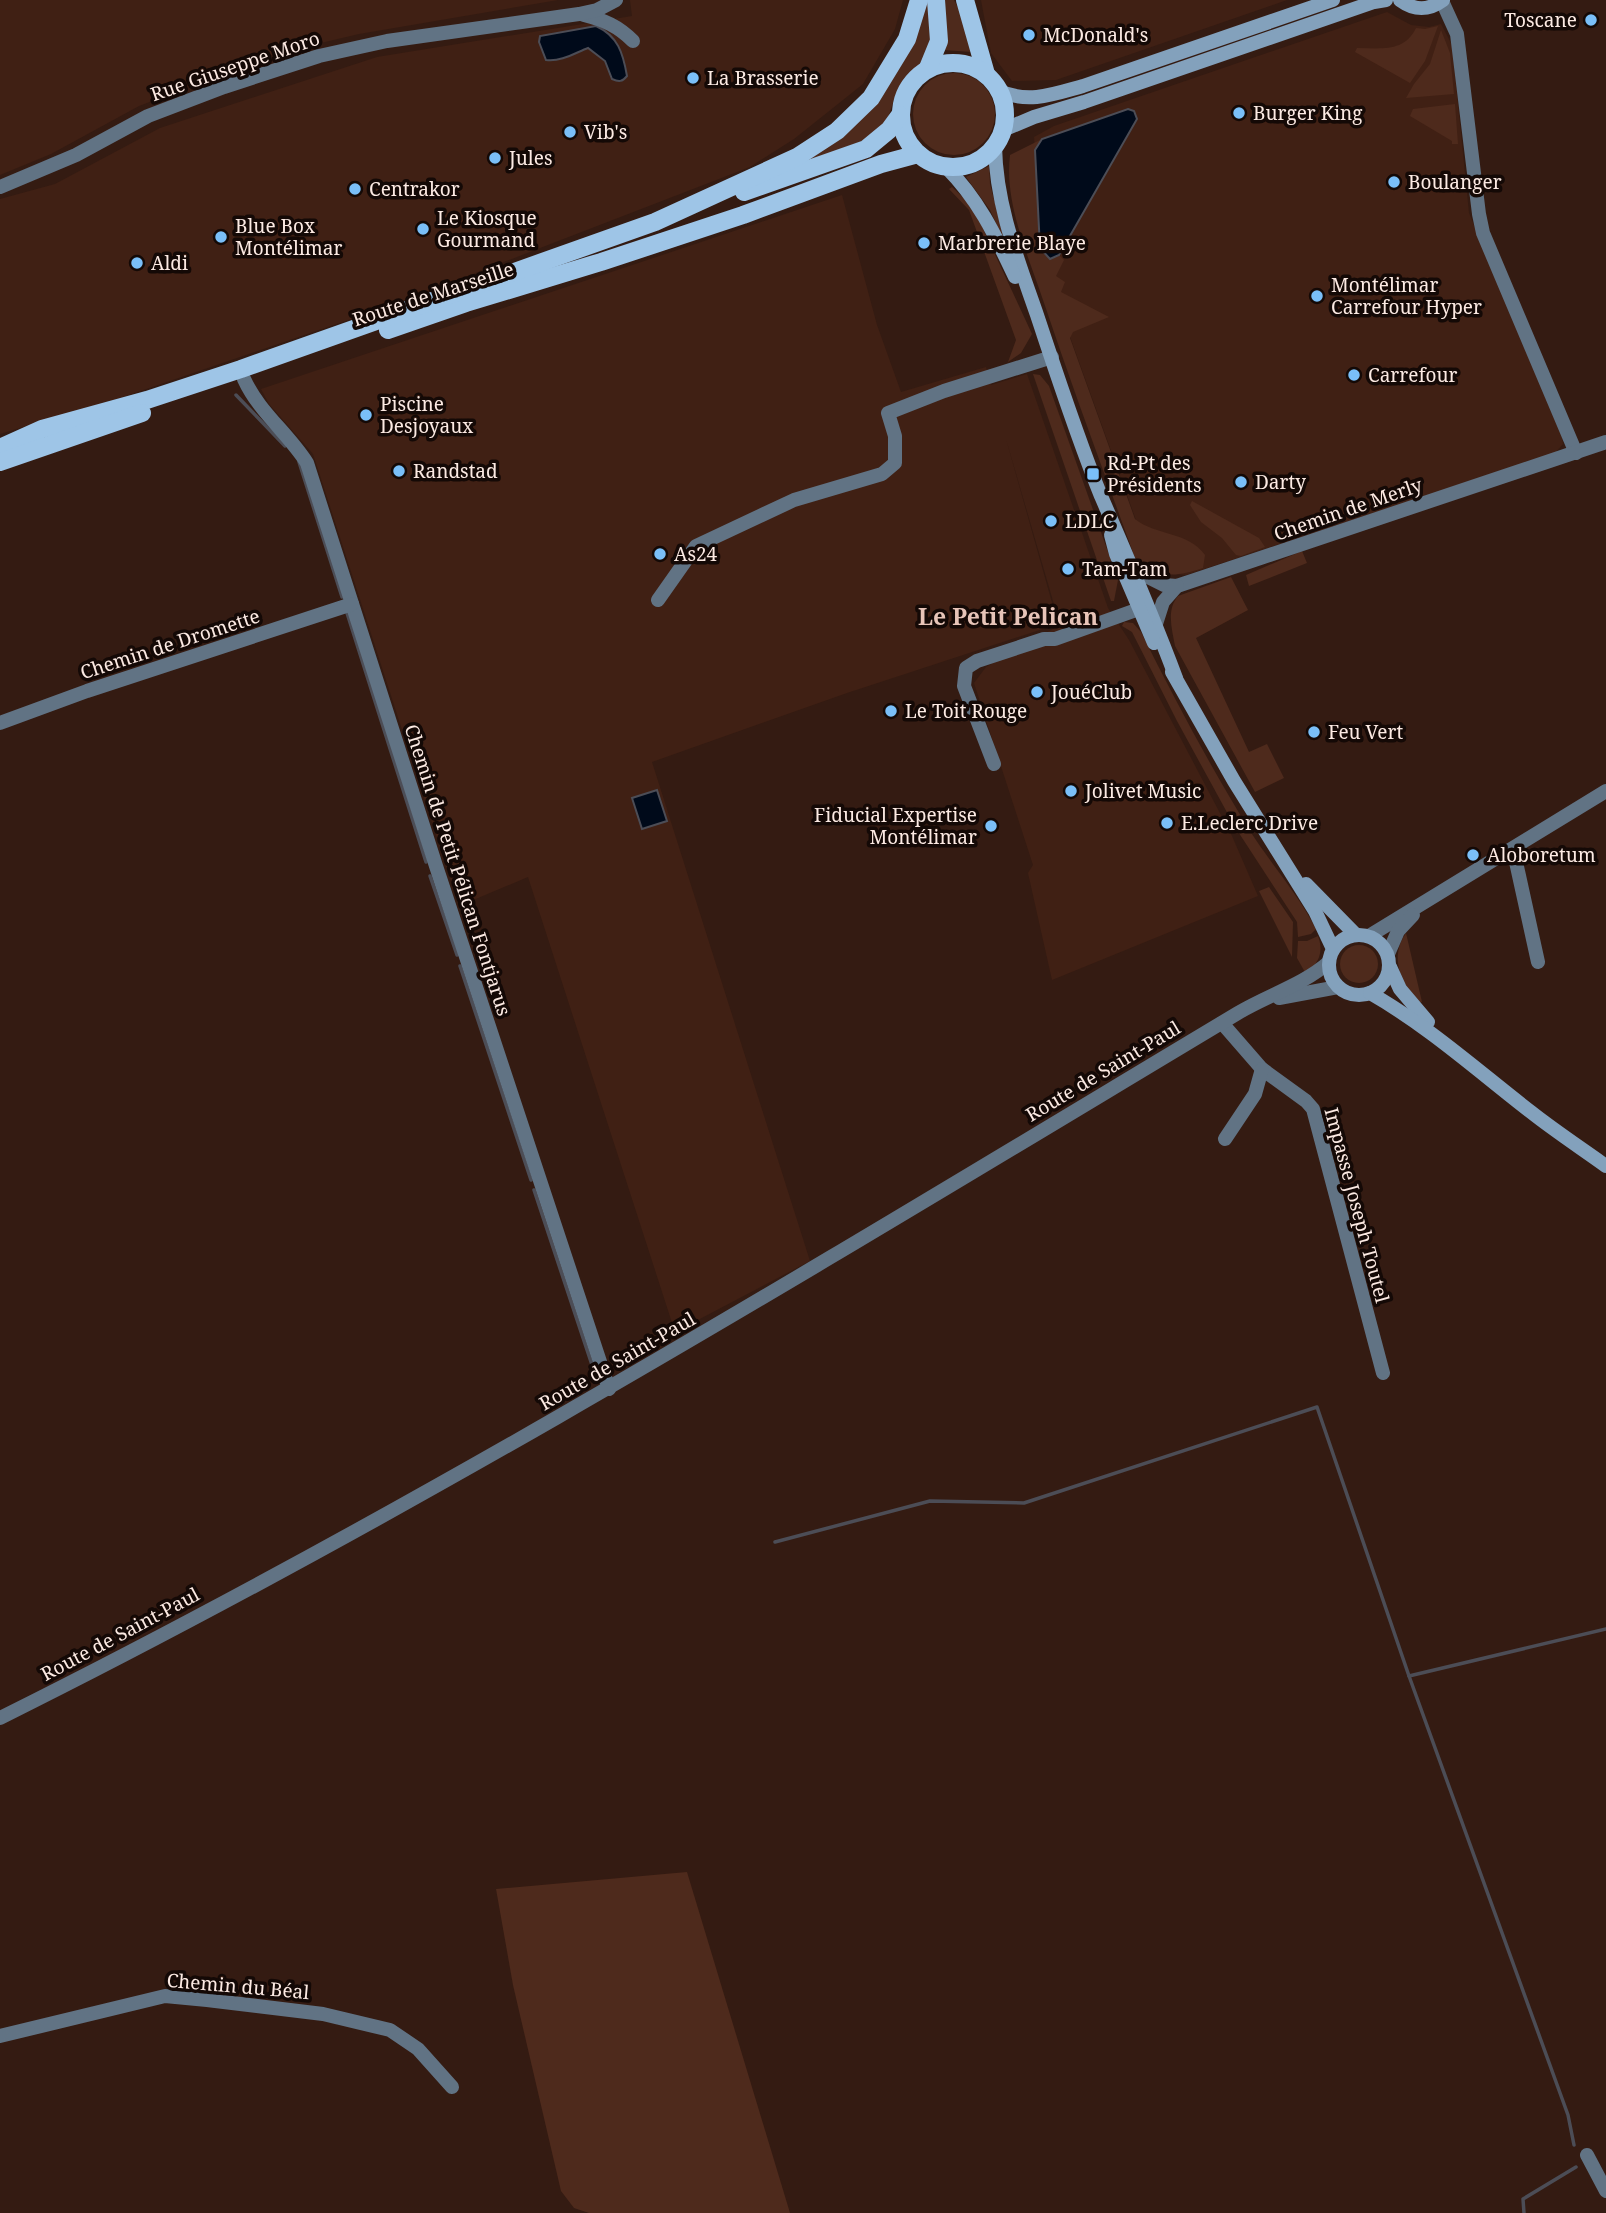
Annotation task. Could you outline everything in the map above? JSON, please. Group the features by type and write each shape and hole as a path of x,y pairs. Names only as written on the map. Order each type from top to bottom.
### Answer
{"main road":[{"path":"674,214 797,157 846,123 872,98 897,60 908,39 919,0"},
{"path":"928,68 939,40 936,0"},
{"path":"965,0 986,74"},
{"path":"999,91 1014,98 1061,93 1333,0"},
{"path":"1176,678 1134,570 1100,493 1044,337 1001,205 996,180 999,138 1004,104 999,91 986,74 973,66 958,62 942,63 928,68 907,88 900,115 903,132 918,154 933,163 960,167 985,156 999,138 1034,117 1386,0"},
{"path":"1399,0 1409,7 1419,9 1443,1"},
{"path":"674,214 853,155 866,149 883,135 900,115"},
{"name":"Route de Marseille","path":"0,462 466,303 601,262 743,215 881,164 918,154"},
{"path":"946,167 971,193 987,218 1044,337"},
{"name":"Route de Marseille","path":"0,447 42,429 147,400 241,369 674,214"},
{"path":"1100,493 1116,554 1153,642 1234,781 1287,862 1315,911 1331,955 1331,975 1338,987 1350,994 1370,993 1398,1009 1461,1055 1532,1113 1606,1166"},
{"path":"1287,862 1343,924 1380,943 1400,989 1413,1007 1461,1055"},
{"path":"1331,955 1343,939 1362,935"},
{"path":"1370,993 1385,980 1389,961"}],"street":[{"name":"Rue Giuseppe Moro","path":"0,187 76,155 148,116 296,63 387,41 579,14 607,6 616,0"},
{"path":"1443,1 1457,34 1483,233 1576,453"},
{"name":"Rue Giuseppe Moro","path":"579,14 608,22 621,29 633,41"},
{"path":"658,600 696,546 794,500 882,474 895,463 895,436 888,414 944,391 1052,357"},
{"name":"Chemin de Petit Pélican Fontjarus","path":"244,379 261,408 297,446 307,463 609,1389"},
{"name":"Chemin de Merly","path":"1177,586 1606,442"},
{"path":"1134,570 1164,585 1177,586"},
{"path":"1156,624 1163,602 1177,586"},
{"name":"Chemin de Dromette","path":"0,723 87,691 352,604"},
{"path":"994,764 964,686 966,668 976,662 1044,639 1063,636 1139,608"},
{"path":"1362,935 1423,904 1606,791"},
{"path":"1510,851 1516,862 1538,962"},
{"path":"1389,961 1398,931 1423,904"},
{"name":"Route de Saint-Paul","path":"0,1718 243,1591 609,1389 1238,1013 1268,996 1304,981 1331,955"},
{"name":"Route de Saint-Paul","path":"1238,1013 1280,998 1338,987"},
{"name":"Impasse Joseph Toutel","path":"1222,1023 1262,1069 1313,1109 1383,1373"},
{"path":"1225,1139 1255,1094 1262,1069"},
{"name":"Chemin du Béal","path":"0,2036 165,1996 207,2000 323,2014 390,2030 418,2049 453,2087"},
{"path":"1587,2155 1606,2191"}],"shaded area":[{"path":"0,0 558,0 359,34 274,54 139,106 51,154 0,175"},
{"path":"630,0 903,0 895,29 863,84 794,139 750,167 395,304 123,397 0,434 0,199 55,184 160,128 377,57 632,16"},
{"path":"926,0 933,0 933,30 929,53 900,86 878,135 766,177 858,121"},
{"path":"942,0 954,0 965,21 972,52 943,50"},
{"path":"981,0 1287,0 1056,80 1012,81 991,53"},
{"path":"1387,12 1411,25 1429,27 1441,24 1452,45 1469,213 1563,444 1555,453 1186,575 1176,574 1150,559 1043,262 1034,137 1054,126"},
{"path":"1438,26 1425,61 1410,83 1355,52 1357,48 1398,45 1405,42 1416,28"},
{"path":"1441,30 1450,53 1454,94 1406,98 1430,64"},
{"path":"946,73 962,73 977,80 988,91 995,106 992,130 983,143 962,155 946,155 931,148 920,137 913,122 913,106 920,91 931,80"},
{"path":"1455,104 1458,144 1452,144 1452,141 1410,116 1413,109"},
{"path":"1042,139 1035,150 1049,259 1059,255 1064,260 1056,276 1065,282 1061,292 1109,317 1073,332 1070,338 1135,519 1198,547 1205,555 1203,568 1175,575 1160,573 1135,558 1065,365 1014,210 1009,173 1010,155"},
{"path":"989,166 990,184 1005,243 990,210 966,177"},
{"path":"952,187 973,207 1032,334 1021,353 1008,362 1016,340 969,210 949,189"},
{"path":"842,195 877,325 901,392 986,367 991,385 1027,374 1108,608 1129,640 1232,836 1258,896 1052,980 1028,873 1033,865 974,683 986,667 1060,625 1006,439 1058,624 847,693 652,762 810,1261 675,1332 528,877 459,906 313,454 269,404 261,389"},
{"path":"1033,374 1040,375 1049,386 1118,580 1114,601 1111,601"},
{"path":"1192,501 1259,538 1265,547 1241,556 1236,555 1222,538 1201,522 1190,505"},
{"path":"1302,551 1307,563 1249,586 1246,575"},
{"path":"1231,577 1248,610 1196,638 1249,752 1267,744 1284,778 1255,792 1175,646 1171,626 1172,607 1178,596"},
{"path":"1124,622 1133,623 1141,632 1235,807 1309,916 1316,929 1311,934 1298,937 1297,922 1235,827 1132,632 1122,626"},
{"path":"1269,887 1293,922 1292,957 1259,891"},
{"path":"1406,933 1422,1002 1416,1002 1399,969 1398,951"},
{"path":"1318,936 1319,957 1306,974 1297,958 1298,941 1307,941"},
{"path":"1359,945 1373,950 1378,964 1373,978 1359,983 1345,978 1340,964 1345,950"},
{"path":"687,1872 790,2213 589,2213 574,2208 561,2191 513,1985 496,1889"}],"water":[{"path":"596,26 610,35 618,46 627,76 624,79 612,79 605,61 588,48 562,58 546,60 539,42 540,36"},
{"path":"1128,109 1134,111 1137,119 1059,255 1050,259 1040,248 1035,150 1042,139"},
{"path":"657,790 667,821 642,829 632,798"}],"waterway":[{"path":"236,395 285,446"},
{"path":"299,462 342,597"},
{"path":"347,613 426,862"},
{"path":"430,876 457,955"},
{"path":"460,966 531,1180"},
{"path":"534,1190 597,1380"},
{"path":"775,1542 930,1501 1024,1503 1317,1407 1409,1676 1606,1629"},
{"path":"1409,1676 1568,2115 1574,2145"},
{"path":"1524,2213 1523,2199 1576,2167"}],"place":[{"name":"Toscane","path":"1591,20"},
{"name":"McDonald's","path":"1029,35"},
{"name":"La Brasserie","path":"693,78"},
{"name":"Burger King","path":"1239,113"},
{"name":"Vib's","path":"570,132"},
{"name":"Jules","path":"495,158"},
{"name":"Boulanger","path":"1394,182"},
{"name":"Centrakor","path":"355,189"},
{"name":"Le Kiosque Gourmand","path":"423,229"},
{"name":"Blue Box Montélimar","path":"221,237"},
{"name":"Marbrerie Blaye","path":"924,243"},
{"name":"Aldi","path":"137,263"},
{"name":"Montélimar Carrefour Hyper","path":"1317,296"},
{"name":"Carrefour","path":"1354,375"},
{"name":"Piscine Desjoyaux","path":"366,415"},
{"name":"Randstad","path":"399,471"},
{"name":"Rd-Pt des Présidents","path":"1093,474"},
{"name":"Darty","path":"1241,482"},
{"name":"LDLC","path":"1051,521"},
{"name":"As24","path":"660,554"},
{"name":"Tam-Tam","path":"1068,569"},
{"name":"JouéClub","path":"1037,692"},
{"name":"Le Toit Rouge","path":"891,711"},
{"name":"Feu Vert","path":"1314,732"},
{"name":"Jolivet Music","path":"1071,791"},
{"name":"E.Leclerc Drive","path":"1167,823"},
{"name":"Fiducial Expertise Montélimar","path":"991,826"},
{"name":"Aloboretum","path":"1473,855"}],"district":[{"name":"Le Petit Pelican","path":"1008,617"}]}
